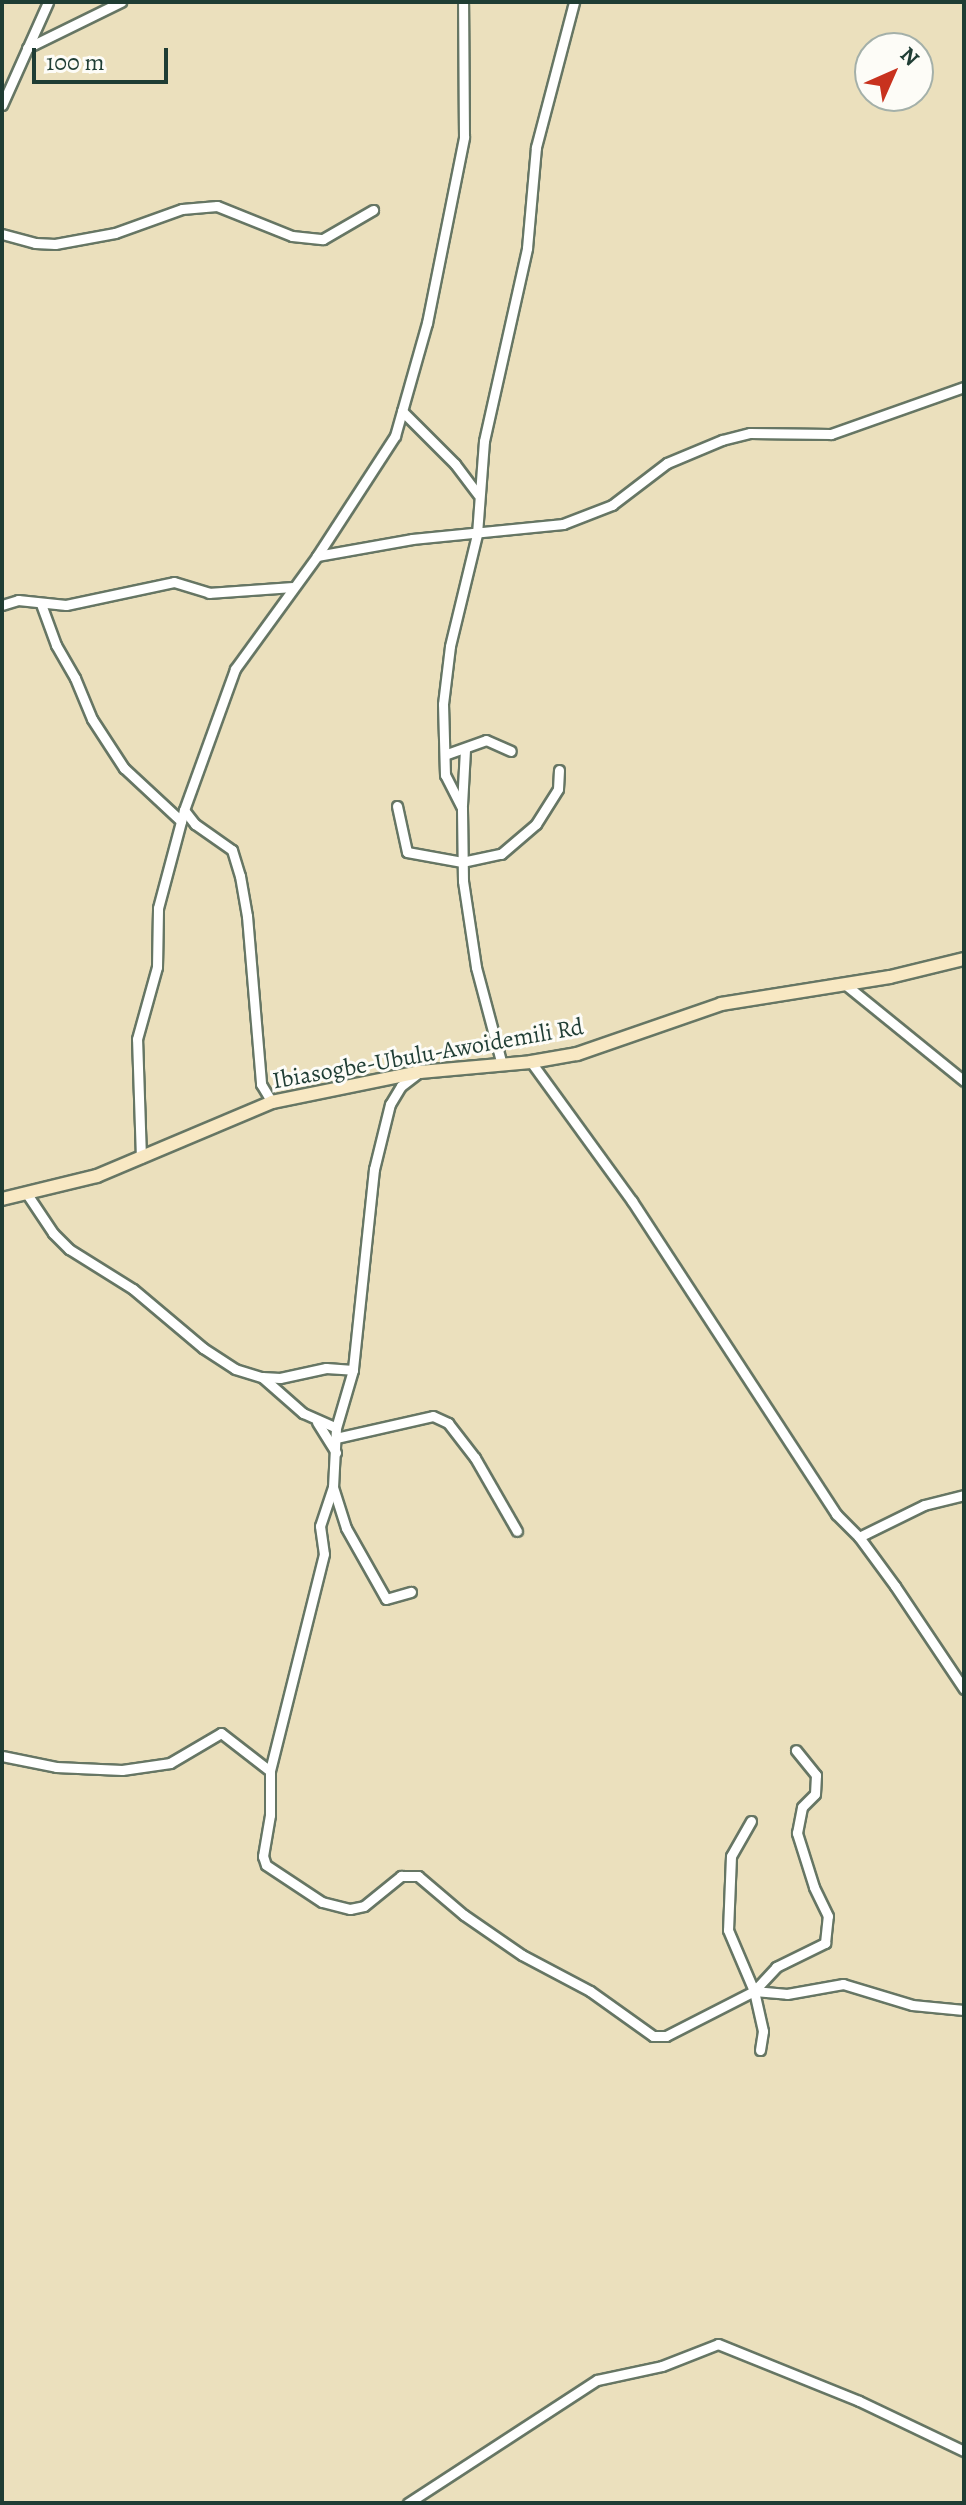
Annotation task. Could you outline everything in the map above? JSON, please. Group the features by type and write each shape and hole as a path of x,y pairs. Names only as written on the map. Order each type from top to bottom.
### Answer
{"street":[{"path":"2,105 48,2"},
{"path":"27,48 121,2"},
{"path":"141,1158 137,1039 157,967 158,908 184,810 235,669 317,556 395,436 427,323 464,137 463,2"},
{"path":"462,808 445,775 447,754 443,704 450,646 477,534 484,441 527,248 536,147 574,2"},
{"path":"2,234 35,243 55,244 115,233 182,209 217,206 292,236 314,240 329,238 373,210"},
{"path":"317,556 412,539 563,524 612,505 667,463 734,436 750,433 831,434 964,387"},
{"path":"402,411 455,464 478,494"},
{"path":"2,605 18,600 66,605 174,582 209,593 292,587"},
{"path":"41,604 56,645 100,731 124,768 181,821"},
{"path":"447,754 486,740 511,751"},
{"path":"465,749 462,862 476,967 502,1065"},
{"path":"397,806 407,852 462,862 501,854 536,824 558,789 559,770"},
{"path":"184,810 195,824 232,850 240,876 247,916 261,1084 272,1102"},
{"name":"Ibiasogbe-Ubulu-Awoidemili Rd","path":"2,1199 97,1176 272,1102 420,1072 531,1062 577,1054 721,1004 846,985 964,959"},
{"path":"846,985 964,1081"},
{"path":"531,1062 632,1201 836,1514 859,1537 964,1689"},
{"path":"420,1072 401,1086 392,1100 372,1183 353,1370 336,1433 333,1487 320,1526 324,1554 270,1771 270,1815 264,1862 322,1902 355,1909 401,1876 418,1876 464,1915 522,1955 590,1991 653,2036 666,2036 754,1991 776,1967 825,1943 828,1916 814,1887 797,1833 802,1807 815,1794 816,1775 796,1750"},
{"path":"386,1078 392,1100"},
{"path":"27,1194 53,1233 69,1249 133,1289 203,1348 235,1369 262,1377 280,1378 326,1368 353,1370"},
{"path":"262,1377 275,1392 336,1433 433,1416 448,1423 475,1458 517,1531"},
{"path":"317,1422 336,1453"},
{"path":"333,1487 346,1528 386,1599 411,1592"},
{"path":"859,1537 924,1505 964,1495"},
{"path":"2,1756 56,1767 122,1770 170,1763 221,1733 270,1771"},
{"path":"751,1821 731,1856 728,1930 754,1991 763,2031 760,2050"},
{"path":"754,1991 787,1994 843,1984 922,2008 964,2010"},
{"path":"408,2503 597,2380 662,2366 718,2344 859,2401 964,2451"}]}
